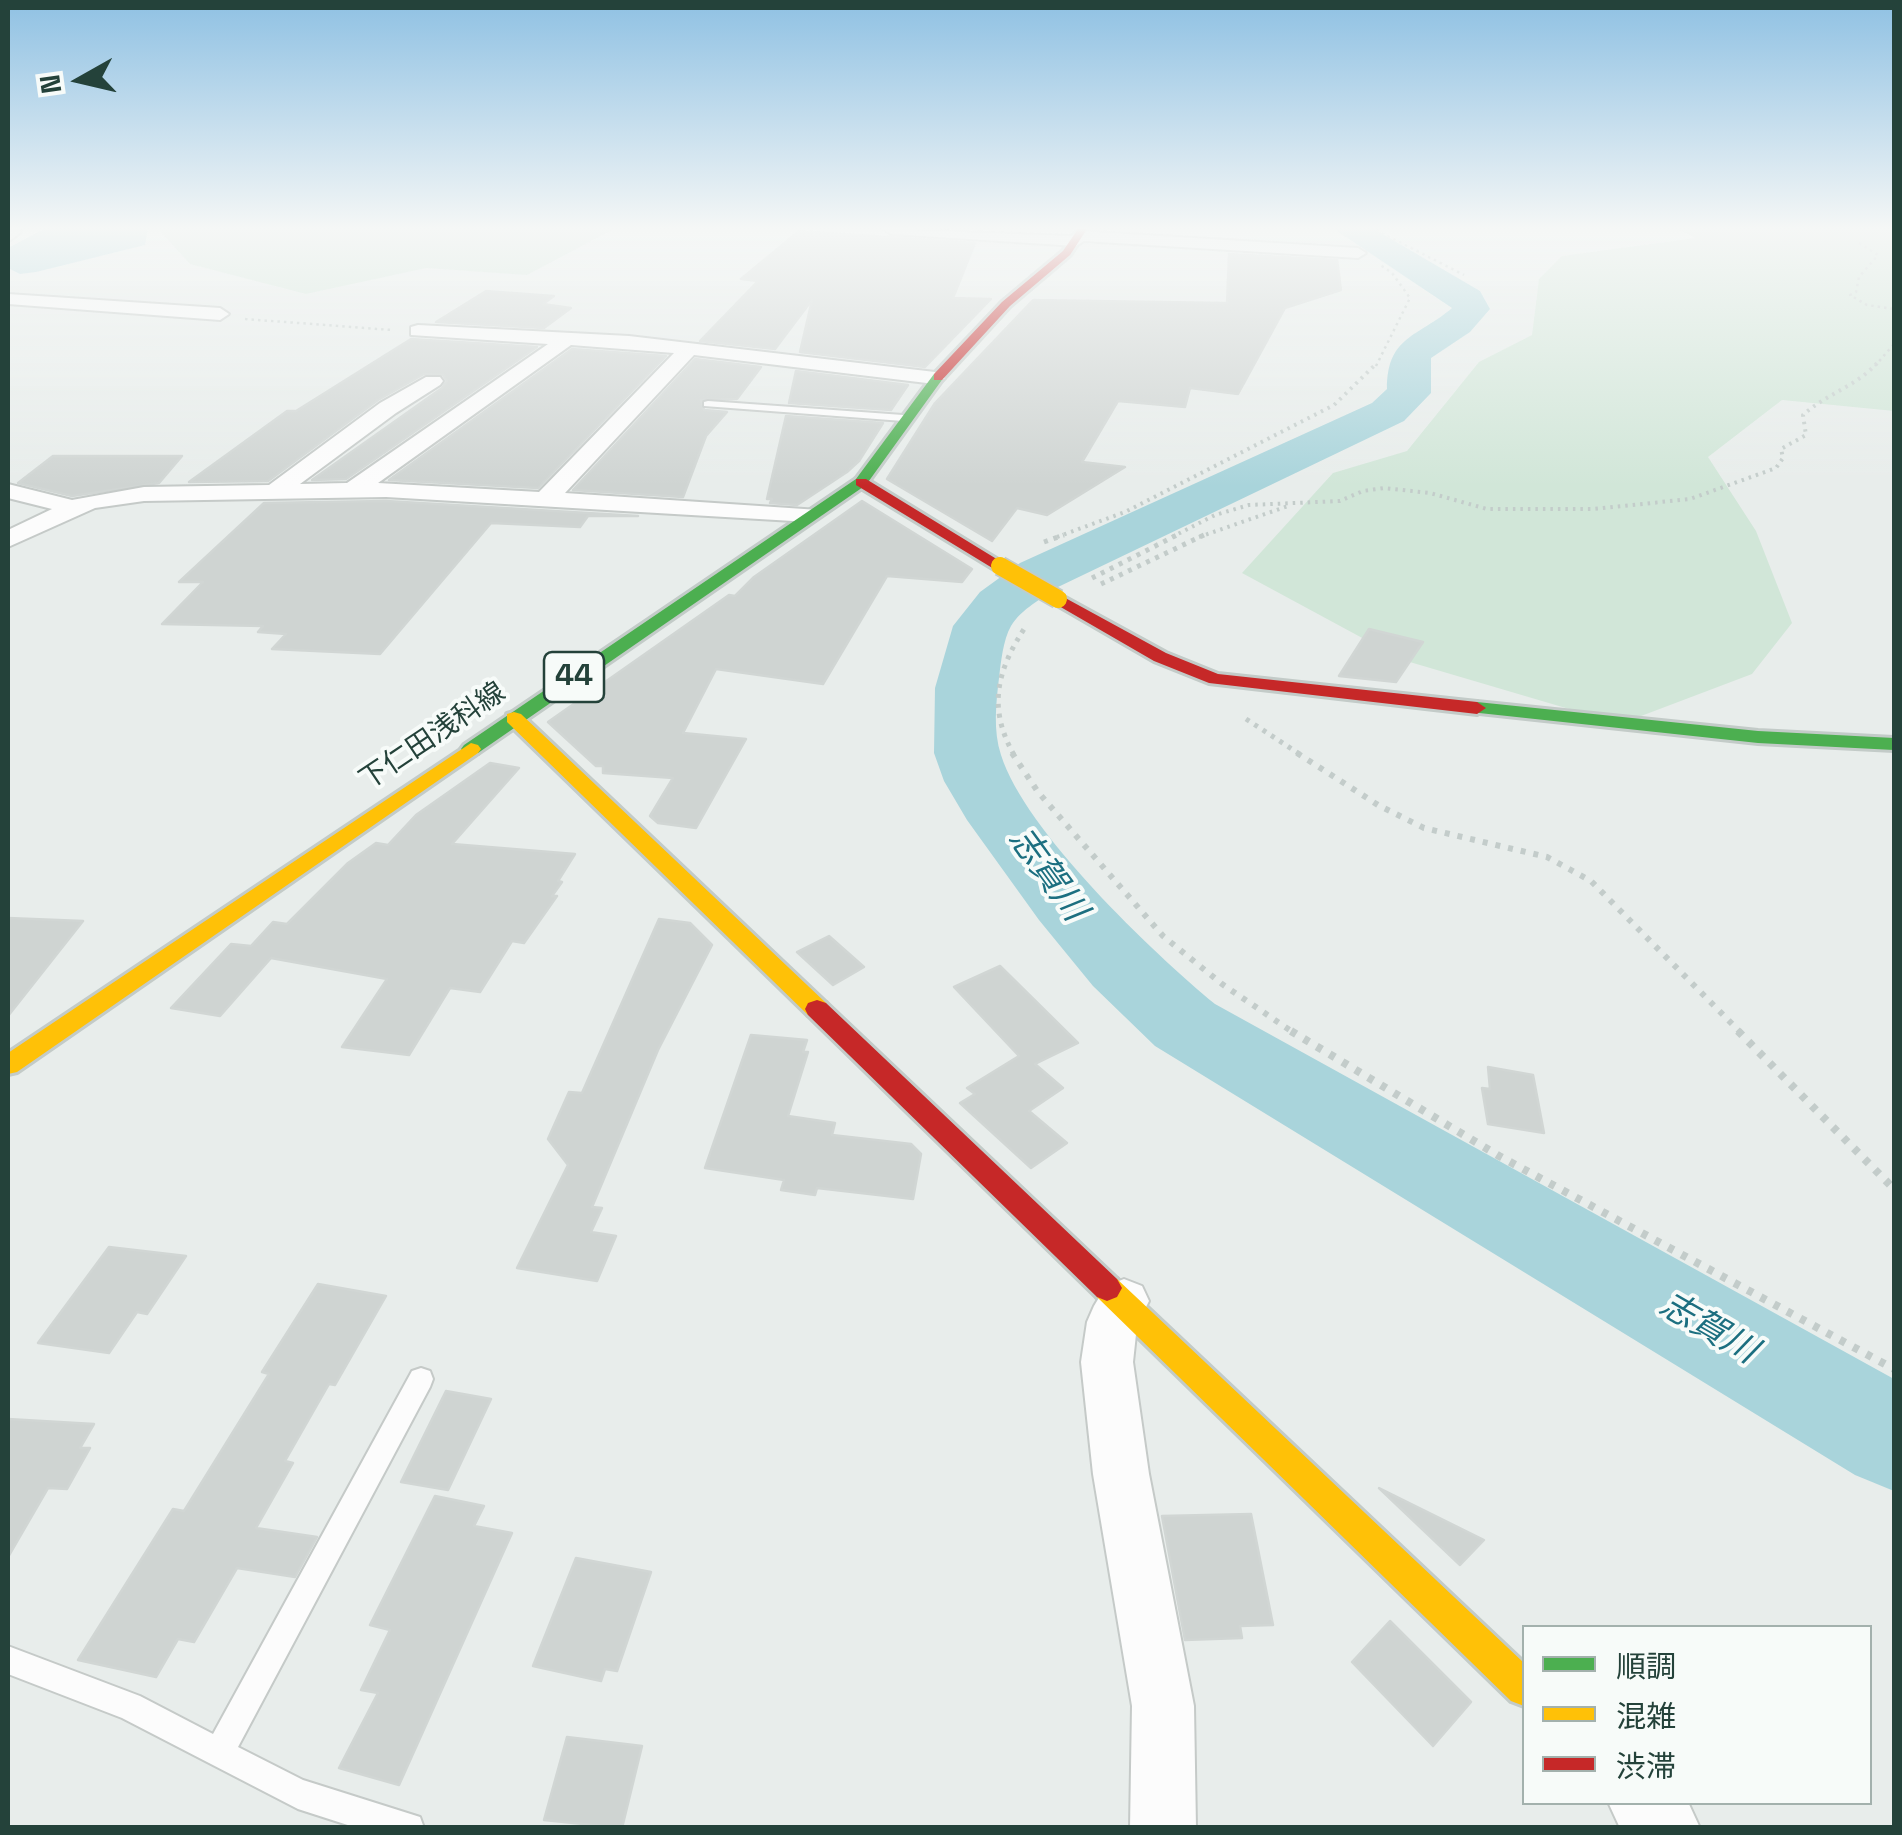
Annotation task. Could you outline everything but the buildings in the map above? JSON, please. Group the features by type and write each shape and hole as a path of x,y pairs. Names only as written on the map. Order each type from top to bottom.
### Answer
{"street":[{"name":"下仁田浅科線","path":"8,1064 861,482 875,470 903,418 934,378 998,315"},
{"path":"418,331 690,349 934,378"},
{"path":"353,490 567,340"},
{"path":"547,498 690,349"},
{"path":"276,491 388,408 432,381"},
{"path":"861,482 996,564 1067,596 1160,657 1197,672 1251,684 1583,720 1775,738 1894,744"},
{"path":"8,539 72,507 144,494 353,490 810,515"},
{"path":"8,491 72,507"},
{"path":"514,718 1522,1686"},
{"path":"1124,1302 1112,1322 1106,1362 1121,1474 1163,1706 1163,1828"},
{"path":"1645,1805 1667,1828"}],"lane":[{"path":"708,404 903,418"},
{"path":"219,1753 421,1379"},
{"path":"8,1660 130,1706 298,1794 409,1828"}],"path":[{"path":"223,315 264,322 418,331"},
{"path":"996,564 1125,512 1334,404 1363,384 1389,348 1401,315"},
{"path":"1067,596 1215,515 1249,505 1340,501 1363,491 1384,488 1430,493 1487,509 1529,511 1594,510 1690,499 1776,468 1783,458 1781,449 1806,435 1803,415 1817,402 1866,376 1894,344"},
{"path":"1067,596 1218,528 1298,503"},
{"path":"1033,618 1001,661 998,713 1005,747 1028,782 1175,946 1270,1018 1437,1121 1894,1369"},
{"path":"1197,672 1196,680 1204,692 1423,828 1456,838 1535,850 1568,864 1590,880 1894,1189"}],"green space":[{"path":"1535,315 1894,315 1894,411 1782,400 1708,457 1756,531 1792,623 1752,674 1620,724 1403,660 1242,573 1333,473 1407,451 1479,362 1532,335"}],"waterway":[{"name":"志賀川","path":"1467,315 1413,354 1409,393 1388,412 1039,575 1000,604 982,626 969,670 964,725 972,767 1002,820 1066,902 1122,966 1185,1025 1894,1438"}],"traffic: fast":[{"path":"471,749 861,482 938,377"},
{"path":"1477,708 1758,737 1894,744"}],"traffic: slow":[{"path":"1000,566 1058,599"},
{"path":"514,718 817,1009"},
{"path":"8,1065 471,749"},
{"path":"1107,1288 1522,1686"}],"traffic: jam":[{"path":"938,377 996,315"},
{"path":"861,482 1000,566"},
{"path":"1058,599 1160,657 1215,679 1477,708"},
{"path":"817,1009 1107,1288"}]}
